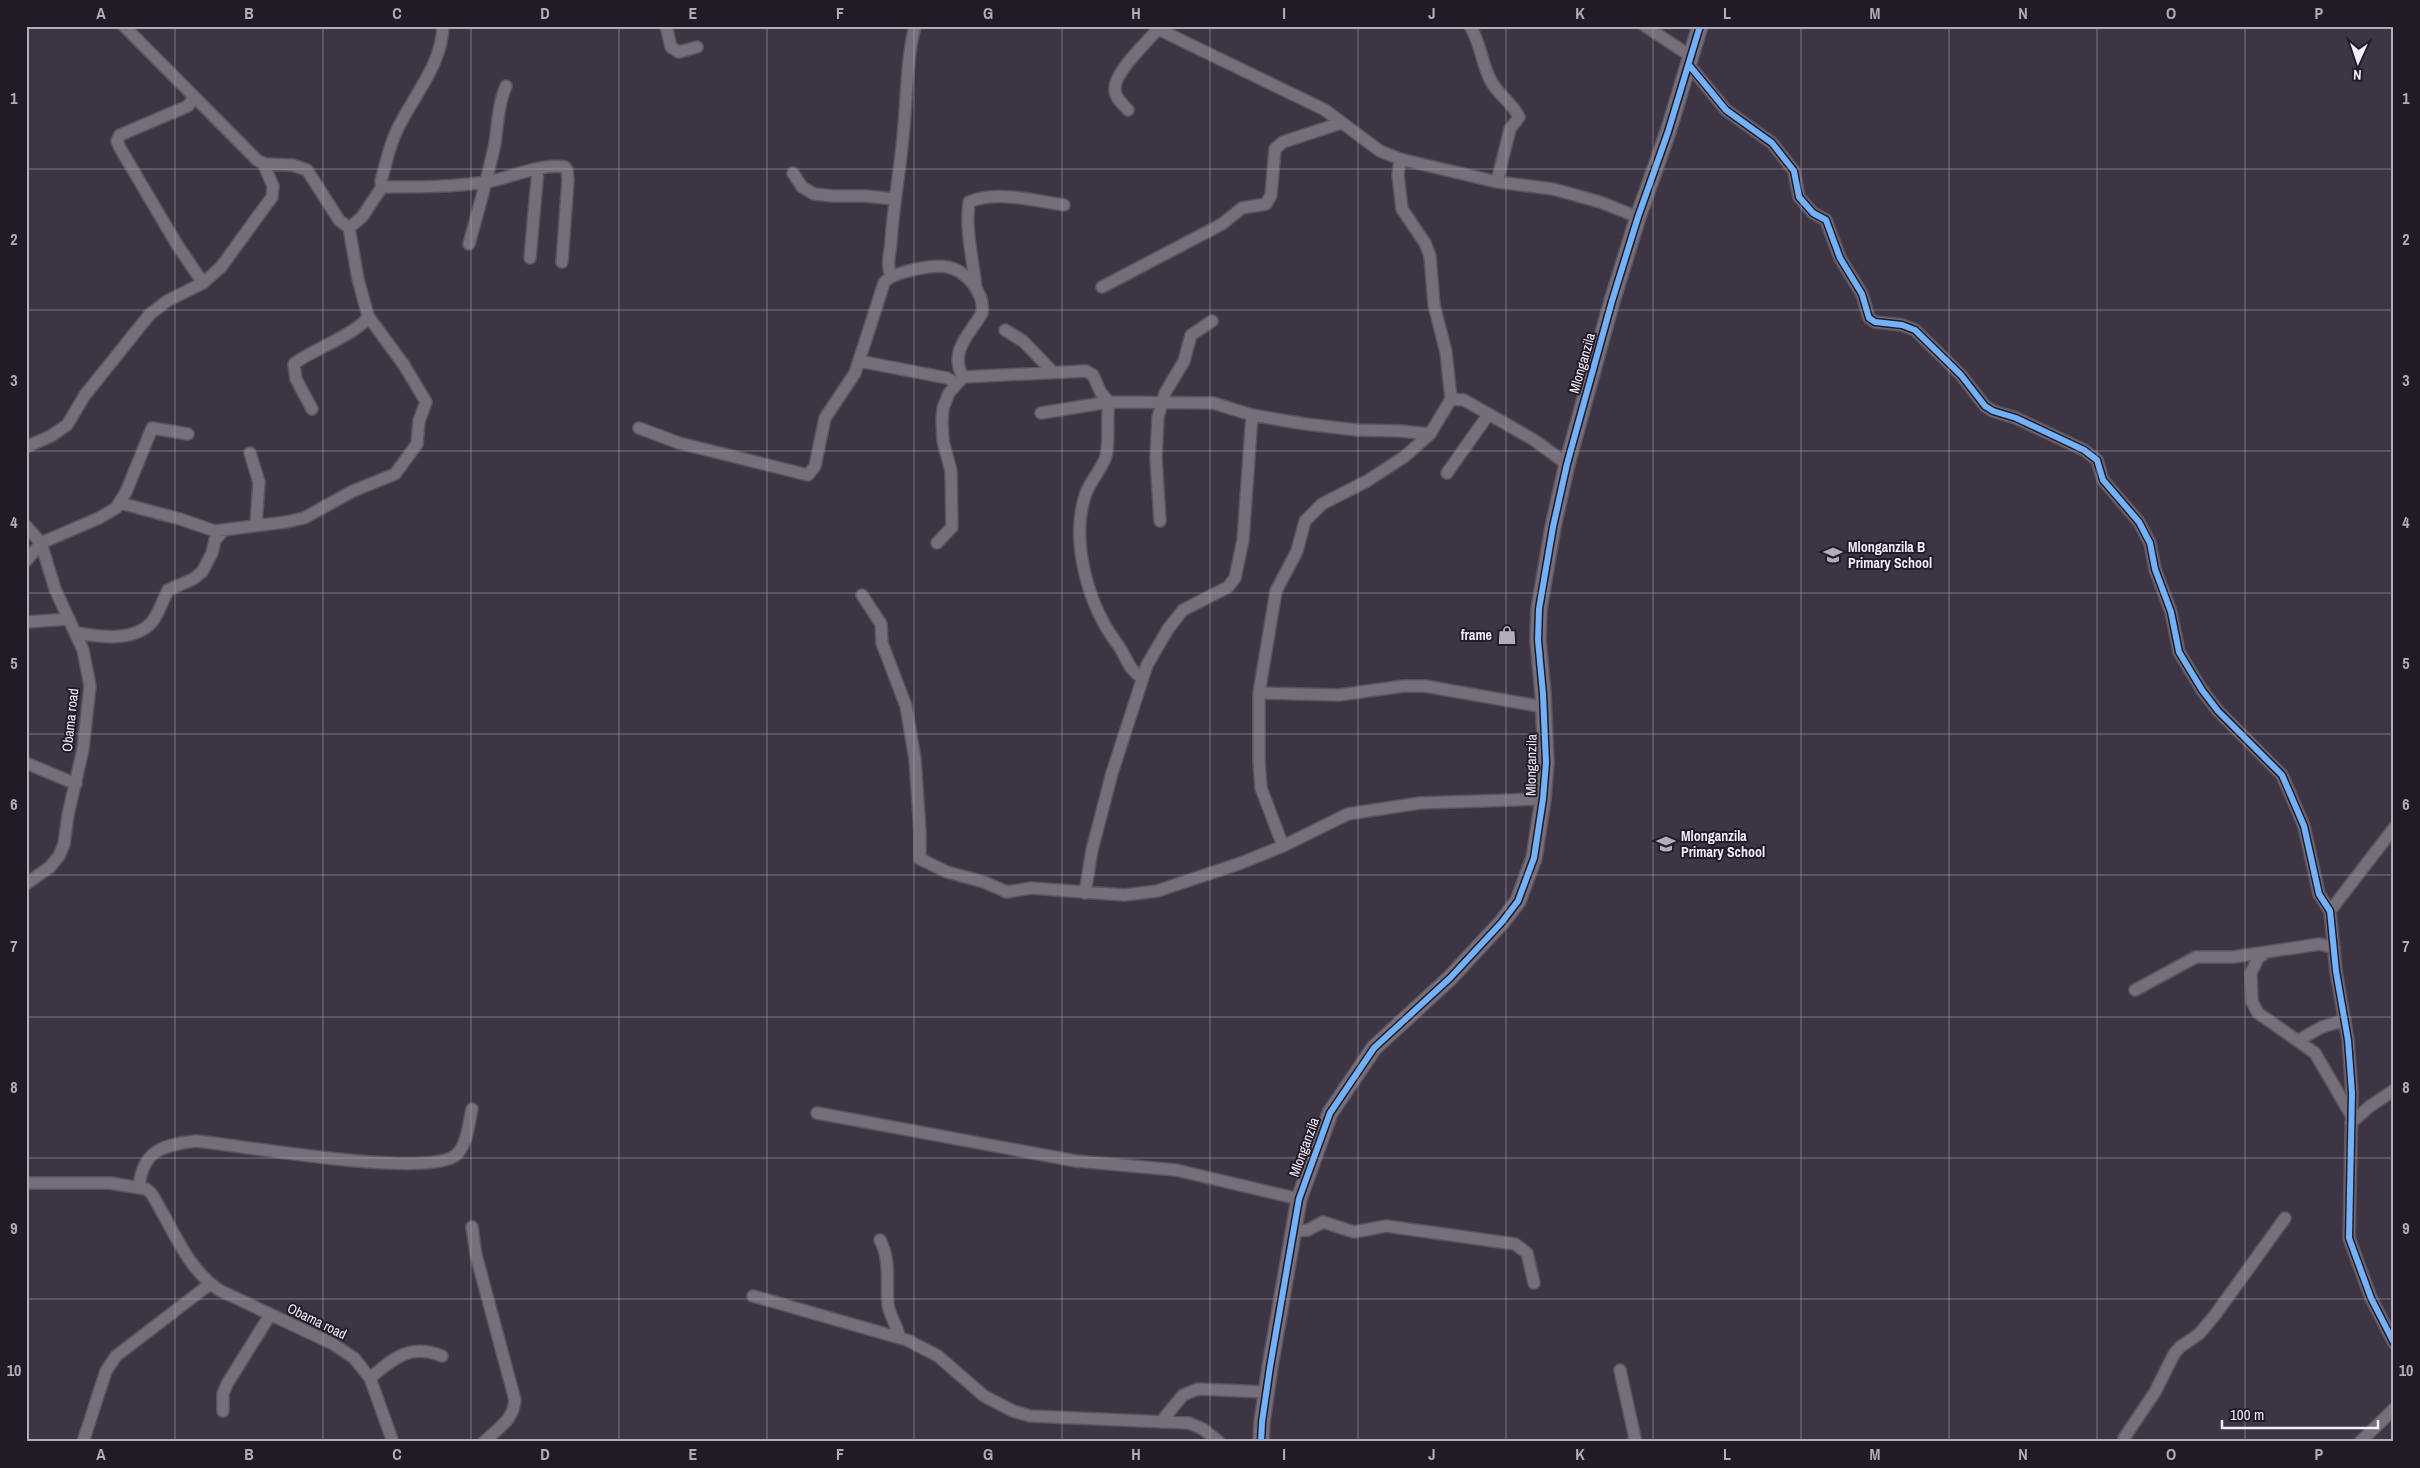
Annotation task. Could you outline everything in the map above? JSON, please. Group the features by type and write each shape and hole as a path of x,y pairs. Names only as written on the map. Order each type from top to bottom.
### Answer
{"street":[{"path":"120,503 180,519 202,528 224,530 304,518 353,491 389,478 402,467 417,444 421,413 426,402 404,365 368,316 358,279 349,228 340,220 306,170 292,164 263,163 257,160 193,98 124,26"},
{"path":"349,228 362,217 382,187 383,173 396,132 426,82 443,40 443,26"},
{"path":"666,26 671,47 679,52 697,47"},
{"path":"891,276 887,266 915,26"},
{"path":"1470,26 1478,38 1491,81 1514,106 1519,117 1510,129 1497,182"},
{"path":"1645,26 1690,61 1726,110 1772,143 1794,171 1800,197 1813,213 1826,220 1840,258 1862,294 1869,318 1875,322 1902,325 1915,330 1961,376 1985,406 2084,450 2096,460 2103,480 2138,522 2150,543 2155,570 2171,612 2179,652 2202,690 2218,711 2286,781 2308,837 2319,894 2330,911 2336,971 2345,1020 2352,1093 2349,1238 2371,1298 2394,1343"},
{"path":"1699,32 1708,26"},
{"path":"1128,110 1117,97 1114,90 1117,78 1158,27 1325,110 1380,151 1400,159 1497,182 1553,189 1600,202 1638,217"},
{"name":"Mlonganzila","path":"1261,1442 1266,1392 1299,1199 1330,1113 1374,1048 1475,954 1518,901 1534,858 1543,799 1546,763 1544,707 1538,640 1539,609 1552,527 1567,464 1638,217 1668,132 1699,32"},
{"path":"469,244 487,182 495,140 499,103 506,86"},
{"path":"193,98 188,106 120,135 117,140 166,226 203,284"},
{"path":"1102,287 1222,224 1242,208 1266,204 1271,195 1275,149 1283,142 1341,123"},
{"path":"1283,846 1262,788 1259,761 1259,693 1276,592 1297,551 1305,521 1322,504 1367,481 1404,457 1430,434 1451,400 1446,352 1434,305 1430,256 1425,243 1402,209 1398,175 1400,159"},
{"path":"26,447 51,436 67,425 85,395 150,314 167,301 203,284 221,267 272,197 273,186 263,163"},
{"path":"382,187 444,186 487,182 557,166 567,170 562,262"},
{"path":"530,258 538,169"},
{"path":"793,173 802,187 814,194 894,199"},
{"path":"976,290 975,270 970,256 969,202 979,198 1001,197 1064,205"},
{"path":"639,428 679,443 808,475 815,466 825,418 851,380 860,361 887,278 946,266 969,278 983,304 982,313 968,333 959,353 960,380 949,393 943,408 943,441 950,471 952,527 937,543"},
{"path":"312,408 296,379 294,364 334,340 360,328 366,322 368,316"},
{"path":"1160,521 1156,442 1161,402 1184,361 1191,335 1212,320"},
{"path":"1004,330 1023,341 1053,372"},
{"path":"860,361 960,380 1053,372 1090,372 1109,402 1105,459 1086,493 1081,524 1081,552 1085,577 1104,627 1120,648 1129,667 1142,678"},
{"path":"1451,400 1464,400 1534,440 1567,464"},
{"path":"1042,413 1109,402 1213,402 1252,415 1357,430 1430,434"},
{"path":"1085,893 1092,850 1112,773 1142,678 1164,635 1183,610 1228,587 1235,578 1243,540 1252,415"},
{"path":"1447,473 1488,415"},
{"path":"26,560 41,543 99,518 120,503 152,428 188,434"},
{"path":"250,454 259,482 256,525"},
{"name":"Obama road","path":"26,526 41,543 55,589 77,633 83,650 90,686 83,749 68,814 64,844 59,856 50,867 26,884"},
{"path":"77,633 100,637 123,636 143,630 152,622 168,590 193,580 202,572 212,553 215,540 224,530"},
{"path":"862,595 881,624 882,643 906,706 915,759 921,839 920,859 947,872 984,882 1007,892 1031,888 1124,895 1157,891 1241,864 1348,814 1420,803 1543,799"},
{"path":"26,622 69,619"},
{"path":"1259,693 1338,695 1404,686 1425,686 1544,707"},
{"path":"26,763 76,784"},
{"path":"2330,911 2391,844 2394,828"},
{"path":"2135,990 2196,957 2233,957 2264,954 2320,944 2334,948"},
{"path":"2264,954 2258,958 2251,973 2252,1002 2258,1013 2276,1028 2299,1040 2320,1060 2351,1119"},
{"path":"2299,1040 2322,1027 2345,1020"},
{"path":"2351,1119 2394,1090"},
{"path":"26,1183 110,1183 139,1188 144,1166 152,1154 170,1144 196,1141 354,1161 403,1163 449,1159 457,1154 462,1147 472,1109"},
{"path":"817,1113 1076,1161 1176,1170 1299,1199"},
{"name":"Obama road","path":"139,1188 146,1189 151,1193 190,1260 204,1280 270,1315 345,1351 354,1358 370,1378 393,1442"},
{"path":"2124,1442 2124,1438 2155,1392 2174,1354 2180,1347 2199,1334 2215,1315 2285,1218"},
{"path":"1294,1231 1308,1230 1323,1222 1354,1232 1386,1226 1515,1244 1526,1253 1534,1283"},
{"path":"472,1227 476,1255 515,1400 514,1411 507,1422 484,1442"},
{"path":"880,1240 886,1251 890,1313 897,1324 900,1338"},
{"path":"84,1442 106,1371 116,1356 210,1284"},
{"path":"753,1296 900,1338 938,1356 984,1396 1022,1414 1060,1419 1189,1423 1203,1429 1219,1442"},
{"path":"223,1411 222,1394 226,1384 270,1315"},
{"path":"370,1378 393,1360 406,1353 429,1350 442,1356"},
{"path":"1620,1370 1635,1438 1633,1442"},
{"path":"1161,1422 1184,1395 1198,1389 1266,1392"},
{"path":"2360,1442 2394,1410"}],"cycle path":[{"path":"1261,1442 1270,1367 1299,1199 1330,1113 1374,1048 1450,978 1502,922 1518,901 1534,858 1543,799 1546,763 1538,640 1539,609 1553,527 1567,464 1612,301 1638,217 1668,132 1700,26"},
{"path":"1689,65 1726,110 1772,143 1794,171 1799,197 1813,213 1826,220 1840,258 1862,294 1869,318 1875,322 1902,325 1915,330 1961,375 1985,406 1993,411 2016,418 2084,450 2097,460 2103,480 2139,522 2150,543 2155,569 2171,612 2179,652 2202,690 2218,711 2282,775 2304,826 2319,894 2330,911 2336,971 2348,1040 2352,1093 2349,1238 2371,1298 2394,1343"}],"place":[{"name":"Mlonganzila B Primary School","path":"1833,555"},
{"name":"frame","path":"1507,635"},
{"name":"Mlonganzila Primary School","path":"1666,844"}]}
